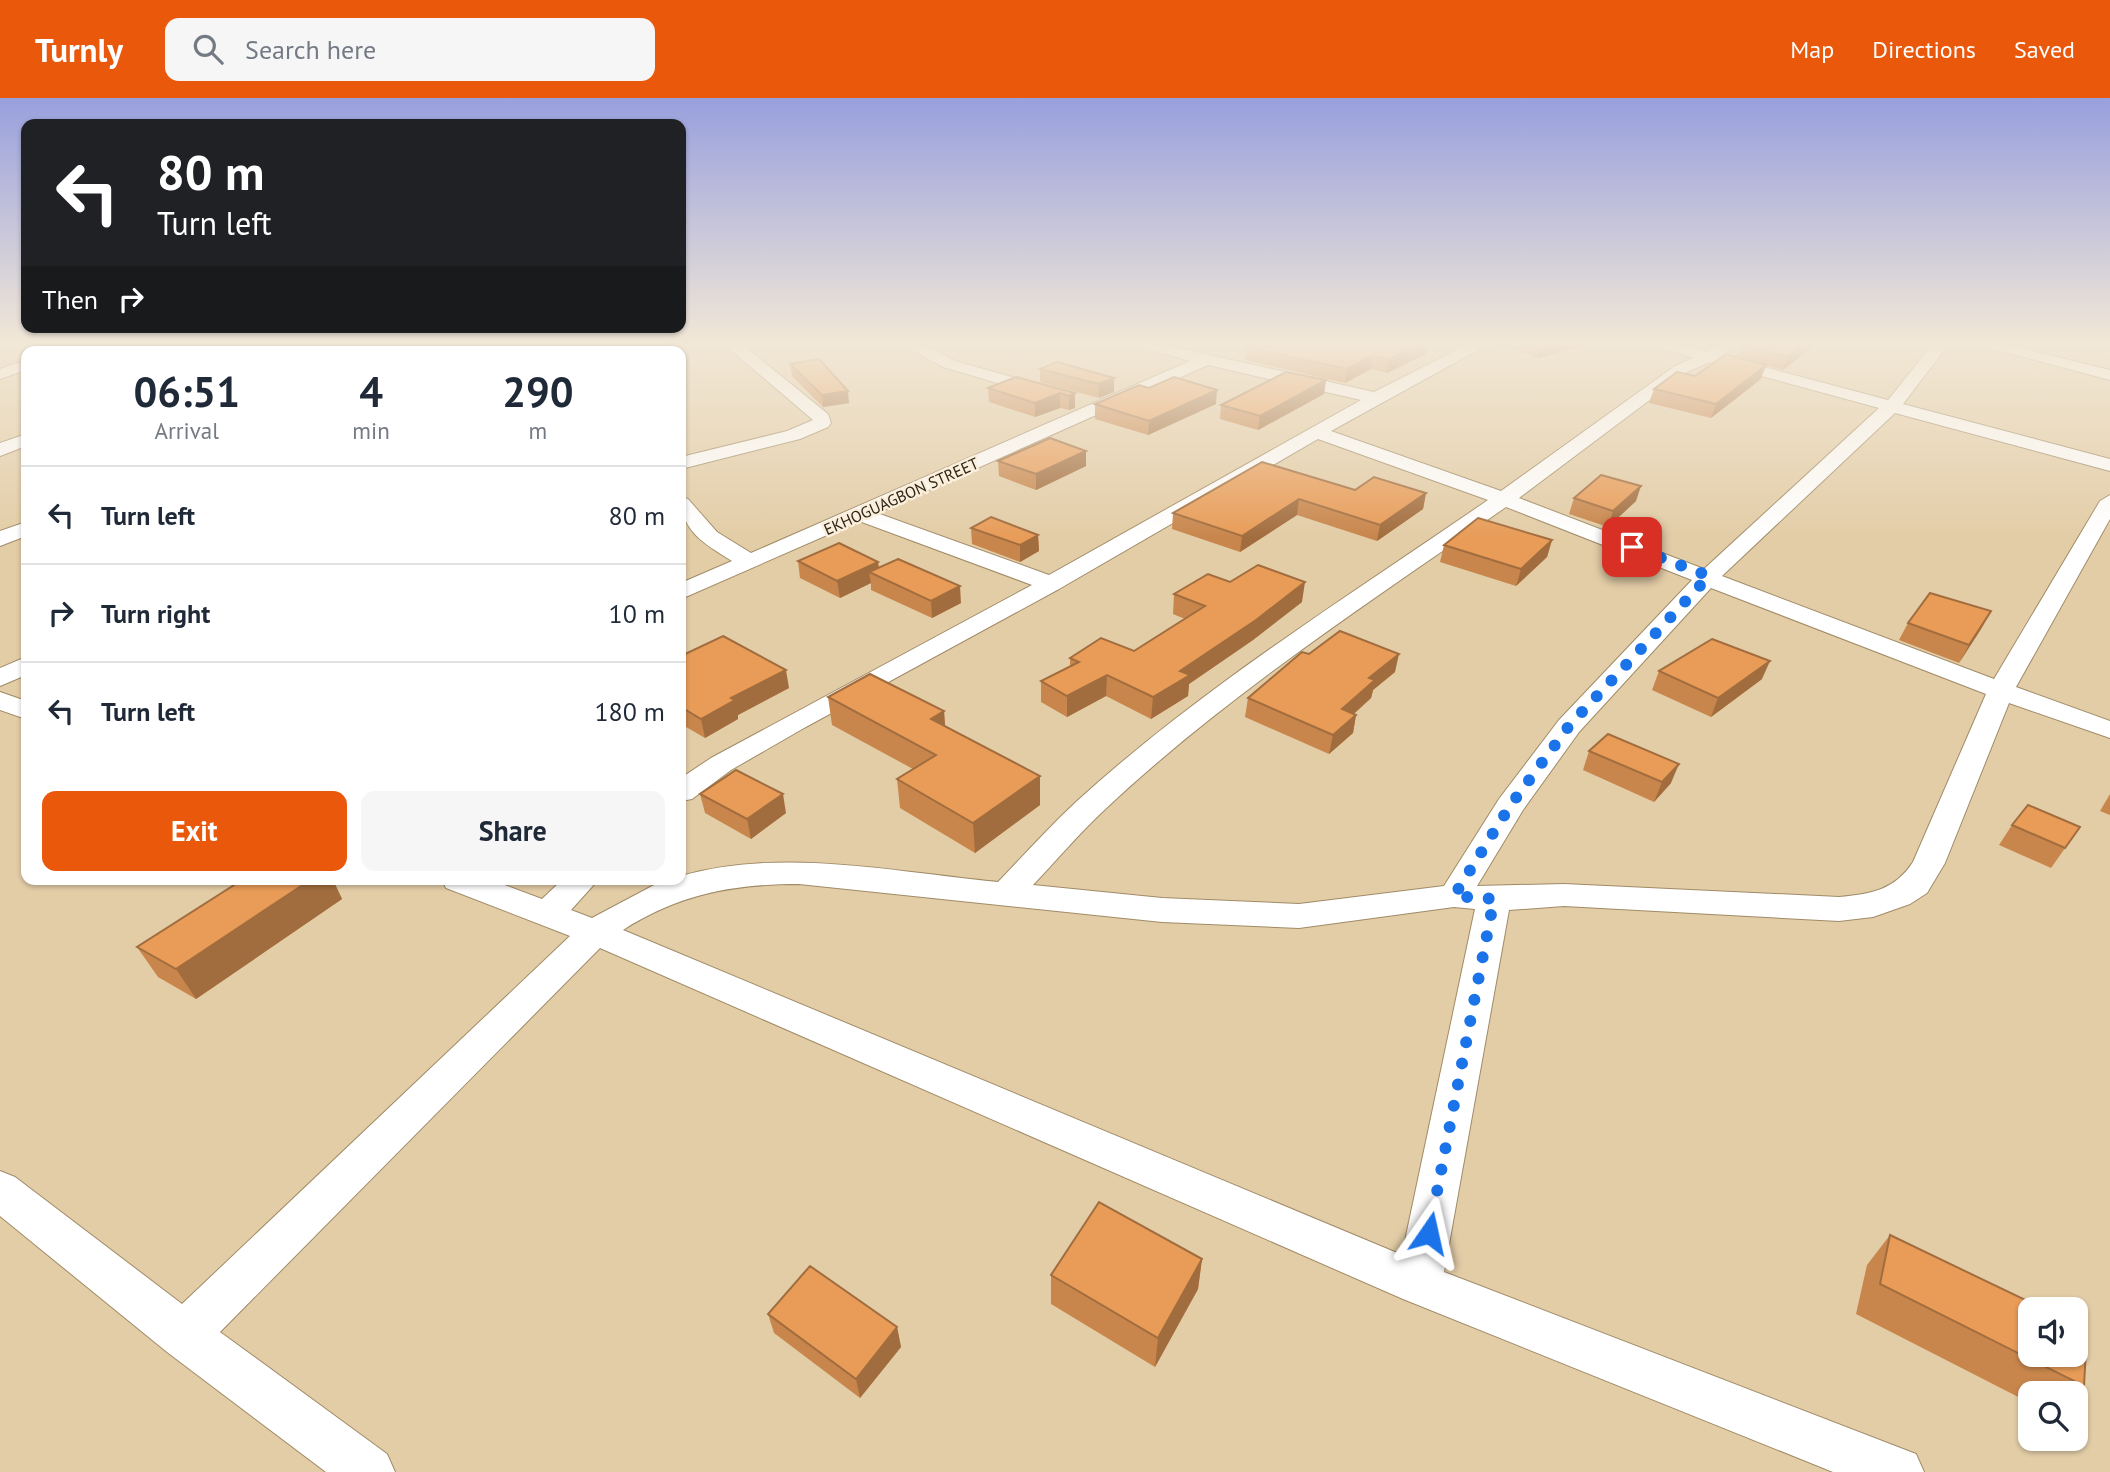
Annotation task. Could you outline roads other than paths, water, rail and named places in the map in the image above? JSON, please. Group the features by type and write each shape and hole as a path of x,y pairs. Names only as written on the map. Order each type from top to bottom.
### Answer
{"street":[{"path":"686,462 793,435 822,423 822,418 811,409"},
{"name":"EKHOGUAGBON STREET","path":"686,590 1097,409"},
{"path":"686,788 721,764 794,722 1051,584 1356,409"},
{"path":"1006,894 1122,776 1300,640 1504,499 1626,409"},
{"path":"1419,1284 1474,898 1510,806 1569,726 1709,576 1889,409"},
{"path":"1904,409 2110,464"},
{"path":"1315,432 1504,499 1709,576 1936,667 2110,730"},
{"path":"0,450 21,442"},
{"path":"184,1335 595,932 636,904 677,887 759,872 799,873 1162,910 1298,916 1474,898 1564,895 1828,909 1873,905 1898,896 1915,885 1929,863 2001,689 2110,501"},
{"path":"686,509 709,537 750,562"},
{"path":"860,514 1051,584"},
{"path":"0,539 21,530"},
{"path":"0,678 21,668"},
{"path":"0,700 21,709"},
{"path":"470,885 595,932 1419,1284 1898,1472"},
{"path":"546,915 577,885"},
{"path":"0,1190 184,1335 369,1472"}]}
